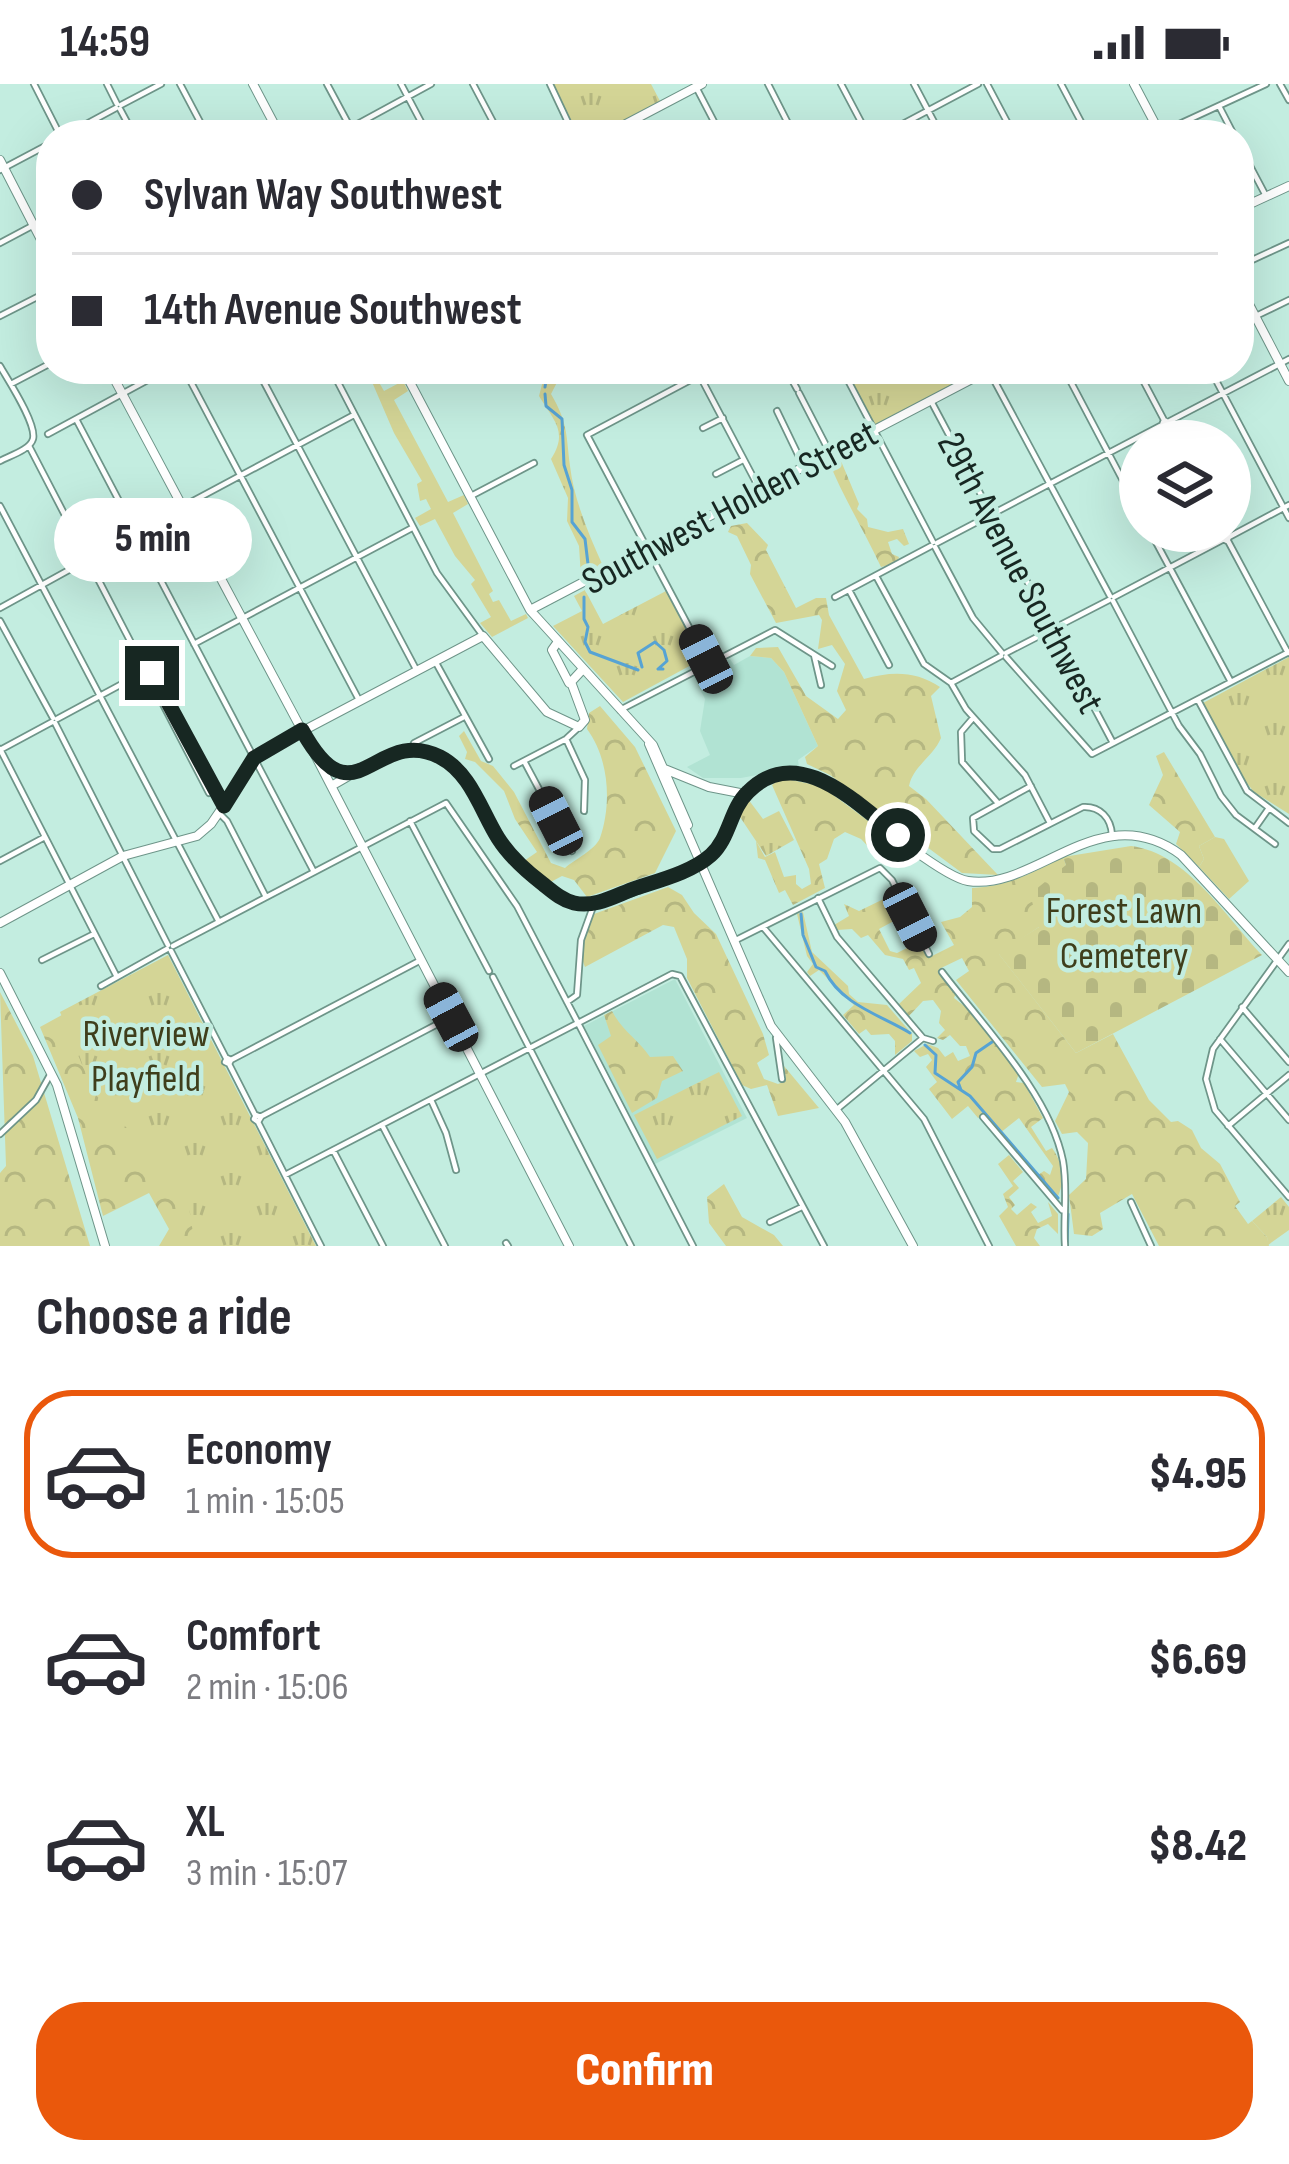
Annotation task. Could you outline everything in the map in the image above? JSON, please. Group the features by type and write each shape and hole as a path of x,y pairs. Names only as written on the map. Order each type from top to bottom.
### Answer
{"street":[{"path":"34,84 54,120"},
{"path":"107,84 126,120"},
{"path":"91,120 161,84"},
{"path":"180,84 199,120"},
{"path":"253,84 272,120"},
{"path":"327,84 346,120"},
{"path":"401,84 420,120"},
{"path":"366,120 431,84"},
{"path":"473,84 492,120"},
{"path":"550,84 567,120"},
{"path":"768,84 786,120"},
{"path":"841,84 860,120"},
{"path":"914,84 933,120"},
{"path":"910,120 977,84"},
{"path":"987,84 1006,120"},
{"path":"1060,84 1080,120"},
{"path":"1189,120 1266,84"},
{"path":"1280,84 1289,100"},
{"path":"1137,85 1153,120"},
{"path":"634,120 699,86 714,120"},
{"path":"1219,106 1226,120"},
{"path":"36,150 1,166 36,229"},
{"path":"1254,173 1266,196"},
{"path":"1254,202 1289,186"},
{"path":"0,243 34,225"},
{"path":"1254,259 1289,243"},
{"path":"0,316 36,298"},
{"path":"1256,316 1289,300"},
{"path":"1254,312 1285,361 1289,381"},
{"path":"1254,377 1285,361"},
{"path":"0,366 31,424 31,442 87,560 208,793"},
{"path":"10,384 36,371"},
{"path":"117,384 332,786 569,1246"},
{"path":"48,434 140,384"},
{"path":"192,384 359,700"},
{"path":"265,384 417,671"},
{"path":"339,384 443,583 547,712 579,727"},
{"path":"411,384 530,610 649,743 776,1034 836,1110 913,1246"},
{"path":"686,384 587,435 708,663"},
{"path":"705,384 760,490"},
{"path":"794,384 830,453"},
{"path":"850,384 973,618 1092,754 1288,652 1234,552"},
{"name":"Southwest Holden Street","path":"530,610 962,384"},
{"path":"998,384 1221,796 1236,815 1275,844"},
{"path":"1072,384 1119,473"},
{"path":"1145,384 1163,420"},
{"path":"1218,384 1289,518"},
{"path":"1171,420 1240,384"},
{"name":"29th Avenue Southwest","path":"931,401 1113,743"},
{"path":"777,411 804,467"},
{"path":"135,532 355,414"},
{"path":"703,428 723,418"},
{"path":"76,419 314,872"},
{"path":"0,461 31,442"},
{"path":"835,597 1119,447"},
{"path":"716,474 744,459"},
{"path":"471,496 534,463"},
{"path":"0,506 219,922"},
{"path":"1251,525 1287,507"},
{"path":"194,644 413,527"},
{"path":"1161,552 1231,682"},
{"path":"951,683 1199,552"},
{"path":"0,608 87,560"},
{"path":"877,576 924,664 951,683 1031,787 1050,823"},
{"path":"848,590 889,665"},
{"path":"0,621 321,1246"},
{"path":"620,710 776,630 832,666"},
{"path":"0,923 123,856 178,844 202,833 254,758 482,636"},
{"path":"514,766 566,740 585,720 553,655 557,643"},
{"path":"814,656 821,685"},
{"path":"435,661 489,758"},
{"path":"571,687 572,679 583,669"},
{"path":"117,977 0,750 146,670"},
{"path":"146,670 155,677 266,897"},
{"path":"1198,699 1243,785 1289,823"},
{"path":"411,751 414,742 464,716"},
{"path":"974,718 961,732 961,760 998,803"},
{"path":"566,740 585,780 584,811"},
{"path":"332,786 381,760 411,751 438,757 463,776 508,852 567,901 594,904 701,862 722,843 745,794 783,773 815,776 947,872 970,881 1005,878 1073,846 1112,838 1154,842 1175,850 1289,972"},
{"path":"313,752 332,770 353,775"},
{"path":"524,761 572,851"},
{"path":"661,767 709,787 745,794"},
{"path":"1031,787 973,818 979,836 996,850 1083,807 1093,807 1110,822 1112,838"},
{"path":"101,986 443,804 451,806 517,906 693,1246"},
{"path":"1255,828 1269,808"},
{"path":"410,821 632,1246"},
{"path":"0,861 45,837"},
{"path":"734,941 874,869 885,871 929,954"},
{"path":"818,898 837,937 922,1038 933,1041"},
{"path":"567,1002 577,995 581,940 594,904"},
{"path":"763,927 924,1119 989,1246"},
{"path":"42,960 94,934"},
{"path":"1289,944 1220,1039 1209,1059 1206,1079 1212,1104 1289,1198"},
{"path":"229,1061 421,960"},
{"path":"942,972 1015,1064 1057,1139 1064,1171 1065,1246"},
{"path":"0,973 52,1073 105,1246"},
{"path":"285,1175 676,974 824,1246"},
{"path":"1242,1007 1289,1062"},
{"path":"258,1118 451,1017"},
{"path":"776,1034 782,1079"},
{"path":"836,1110 922,1038"},
{"path":"1220,1039 1289,1120"},
{"path":"0,1134 37,1100 52,1073"},
{"path":"1228,1126 1289,1075"},
{"path":"431,1100 456,1170"},
{"path":"983,1117 1062,1210"},
{"path":"382,1125 445,1246"},
{"path":"334,1150 382,1246"},
{"path":"1131,1202 1151,1246"},
{"path":"770,1222 802,1207"}],"shaded area":[{"path":"750,656 771,658 784,672 818,746 798,760 799,767 741,778 703,778 687,767 710,755 700,731 705,699 694,677 730,659 734,665"},
{"path":"675,979 747,1118 655,1164 584,1026"}],"green space":[{"path":"550,84 651,84 660,101 624,120 569,120"},
{"path":"373,384 380,384 384,391 404,384 408,391 394,400 448,502 464,495 468,504 453,513 493,591 489,594 493,602 499,600 511,621 526,614 528,618 492,637 480,623 491,617 471,584 475,580 435,519 420,526 415,518 431,509 426,499 420,501 417,484 422,481"},
{"path":"542,384 556,384 551,394 565,429 572,479 603,566 581,577 579,546 567,521 568,498 551,459 559,433 539,396"},
{"path":"854,384 953,384 874,425"},
{"path":"832,459 841,461 868,527 888,532 903,529 909,544 904,546 897,539 888,542 892,554 899,557 897,563 881,567 835,476"},
{"path":"747,523 768,545 766,550 796,608 826,598 829,615 864,679 904,674 940,687 931,696 941,738 909,786 998,875 962,873 830,775 807,764 805,757 818,746 784,672 771,658 750,656 756,648 778,647 806,696 838,719 846,710 837,691 845,664 832,645 818,649 819,615 776,623 750,574 751,565 737,536 728,532 731,526"},
{"path":"585,590 603,624 666,591 696,647 695,663 623,702 553,626 582,611 574,596"},
{"path":"1289,657 1289,814 1254,792 1239,773 1203,703"},
{"path":"600,706 635,747 676,831 655,873 587,897 574,880 562,876 547,884 524,861 537,852 515,819 504,791 475,762 465,759 467,752 459,736 464,731 481,761 493,766 514,792 551,863 565,868 594,846 604,824 604,767 587,729 589,713"},
{"path":"1164,752 1215,837 1199,846 1204,859 1199,867 1176,844 1180,832 1149,805 1163,775 1156,756"},
{"path":"781,778 821,786 897,842 879,858 861,839 845,832 834,839 827,859 819,864 825,888 793,905 785,890 779,893 765,860 758,858 756,841 765,857 775,852 784,877 796,875 802,889 811,884 809,869 772,785"},
{"path":"748,799 763,819 779,811 794,840 766,856 740,817"},
{"path":"1215,837 1224,839 1249,881 1229,899 1199,867 1204,859 1199,846"},
{"name":"Forest Lawn Cemetery","path":"1131,846 1170,860 1187,873 1262,955 1076,1053 998,953 1039,927 1030,894 1066,865 1063,857"},
{"path":"1063,857 1066,865 1039,927 999,954 1076,1053 1113,1034 1149,1100 1171,1122 1192,1130 1201,1148 1220,1164 1240,1202 1235,1206 1248,1224 1252,1221 1267,1237 1269,1246 1159,1246 1132,1194 1100,1213 1103,1229 1092,1236 1074,1234 1069,1195 1086,1179 1088,1143 1077,1132 1062,1134 1055,1121 1069,1092 1065,1084 1042,1087 956,980 969,971 962,958 939,969 956,993 954,998 1014,1065 1019,1073 1016,1082 1024,1083 1043,1118 1031,1127 1046,1151 1052,1148 1059,1160 1062,1180 1057,1198 1038,1175 1044,1171 1050,1175 1053,1166 1019,1118 1000,1133 984,1114 978,1118 968,1106 952,1119 929,1089 937,1082 926,1067 932,1060 914,1051 927,1044 945,1057 953,1052 958,1061 970,1056 966,1046 950,1035 937,1038 945,1030 933,1000 923,1001 909,1016 899,1004 921,983 914,968 909,970 903,959 885,955 868,935 861,938 852,929 837,930 834,925 849,916 844,904 859,911 894,894 905,915 879,929 890,951 897,953 917,943 930,957 954,945 941,922 960,917 972,907 972,888 1008,882"},
{"path":"668,887 682,895 716,934 763,1034 769,1055 757,1063 764,1079 778,1084 786,1081 784,1066 819,1108 778,1116 767,1085 751,1089 742,1085 687,978 687,959 674,927 663,925 585,967 583,947 594,914"},
{"path":"803,912 812,952 848,986 849,994 858,1002 887,1005 912,1034 912,1041 895,1055 895,1041 889,1034 871,1035 866,1029 859,1034 843,1015 854,1005 819,970 810,976 807,972 813,964 797,914"},
{"name":"Riverview Playfield","path":"168,955 316,1246 195,1246 181,1186 94,1093 60,1012"},
{"path":"0,992 33,1056 90,1246 0,1246 0,1173 6,1166"},
{"path":"93,998 234,1246 159,1246 169,1229 149,1193 103,1216 78,1118 40,1027"},
{"path":"612,1011 650,1057 673,1056 683,1071 662,1081 657,1098 632,1113 598,1045 611,1036 604,1015"},
{"path":"719,1072 742,1116 657,1159 634,1115"},
{"path":"1009,1155 1023,1172 1013,1181 1019,1188 1009,1197 1015,1205 1011,1209 1017,1215 1031,1203 1037,1207 1031,1212 1038,1223 1052,1216 1048,1202 1058,1214 1058,1234 1048,1224 1037,1229 1034,1238 1040,1246 1016,1246 999,1216 1008,1207 1003,1194 1013,1186 998,1164"},
{"path":"724,1184 742,1217 774,1235 783,1246 726,1246 709,1223 707,1197"},
{"path":"1281,1197 1289,1207 1289,1230 1268,1245 1267,1237 1252,1221"}],"waterway":[{"path":"545,394 546,406 562,419 572,522 585,539 588,564"},
{"path":"584,597 585,642 590,652 638,670"},
{"path":"642,667 638,653 655,642 664,650 667,661 658,669 663,669"},
{"path":"801,914 803,935 816,967 852,1001 910,1033"},
{"path":"961,1090 958,1082 972,1067 976,1053 992,1042"},
{"path":"925,1045 936,1055 935,1073 970,1096 1058,1198"},
{"path":"1067,1246 1068,1214"}],"route":[{"path":"152,673 224,806 254,758 302,730 313,752 332,770 344,774 353,775 402,752 431,754 463,776 508,852 556,896 574,903 602,902 706,859 722,843 745,794 783,773 823,779 898,835"}]}
